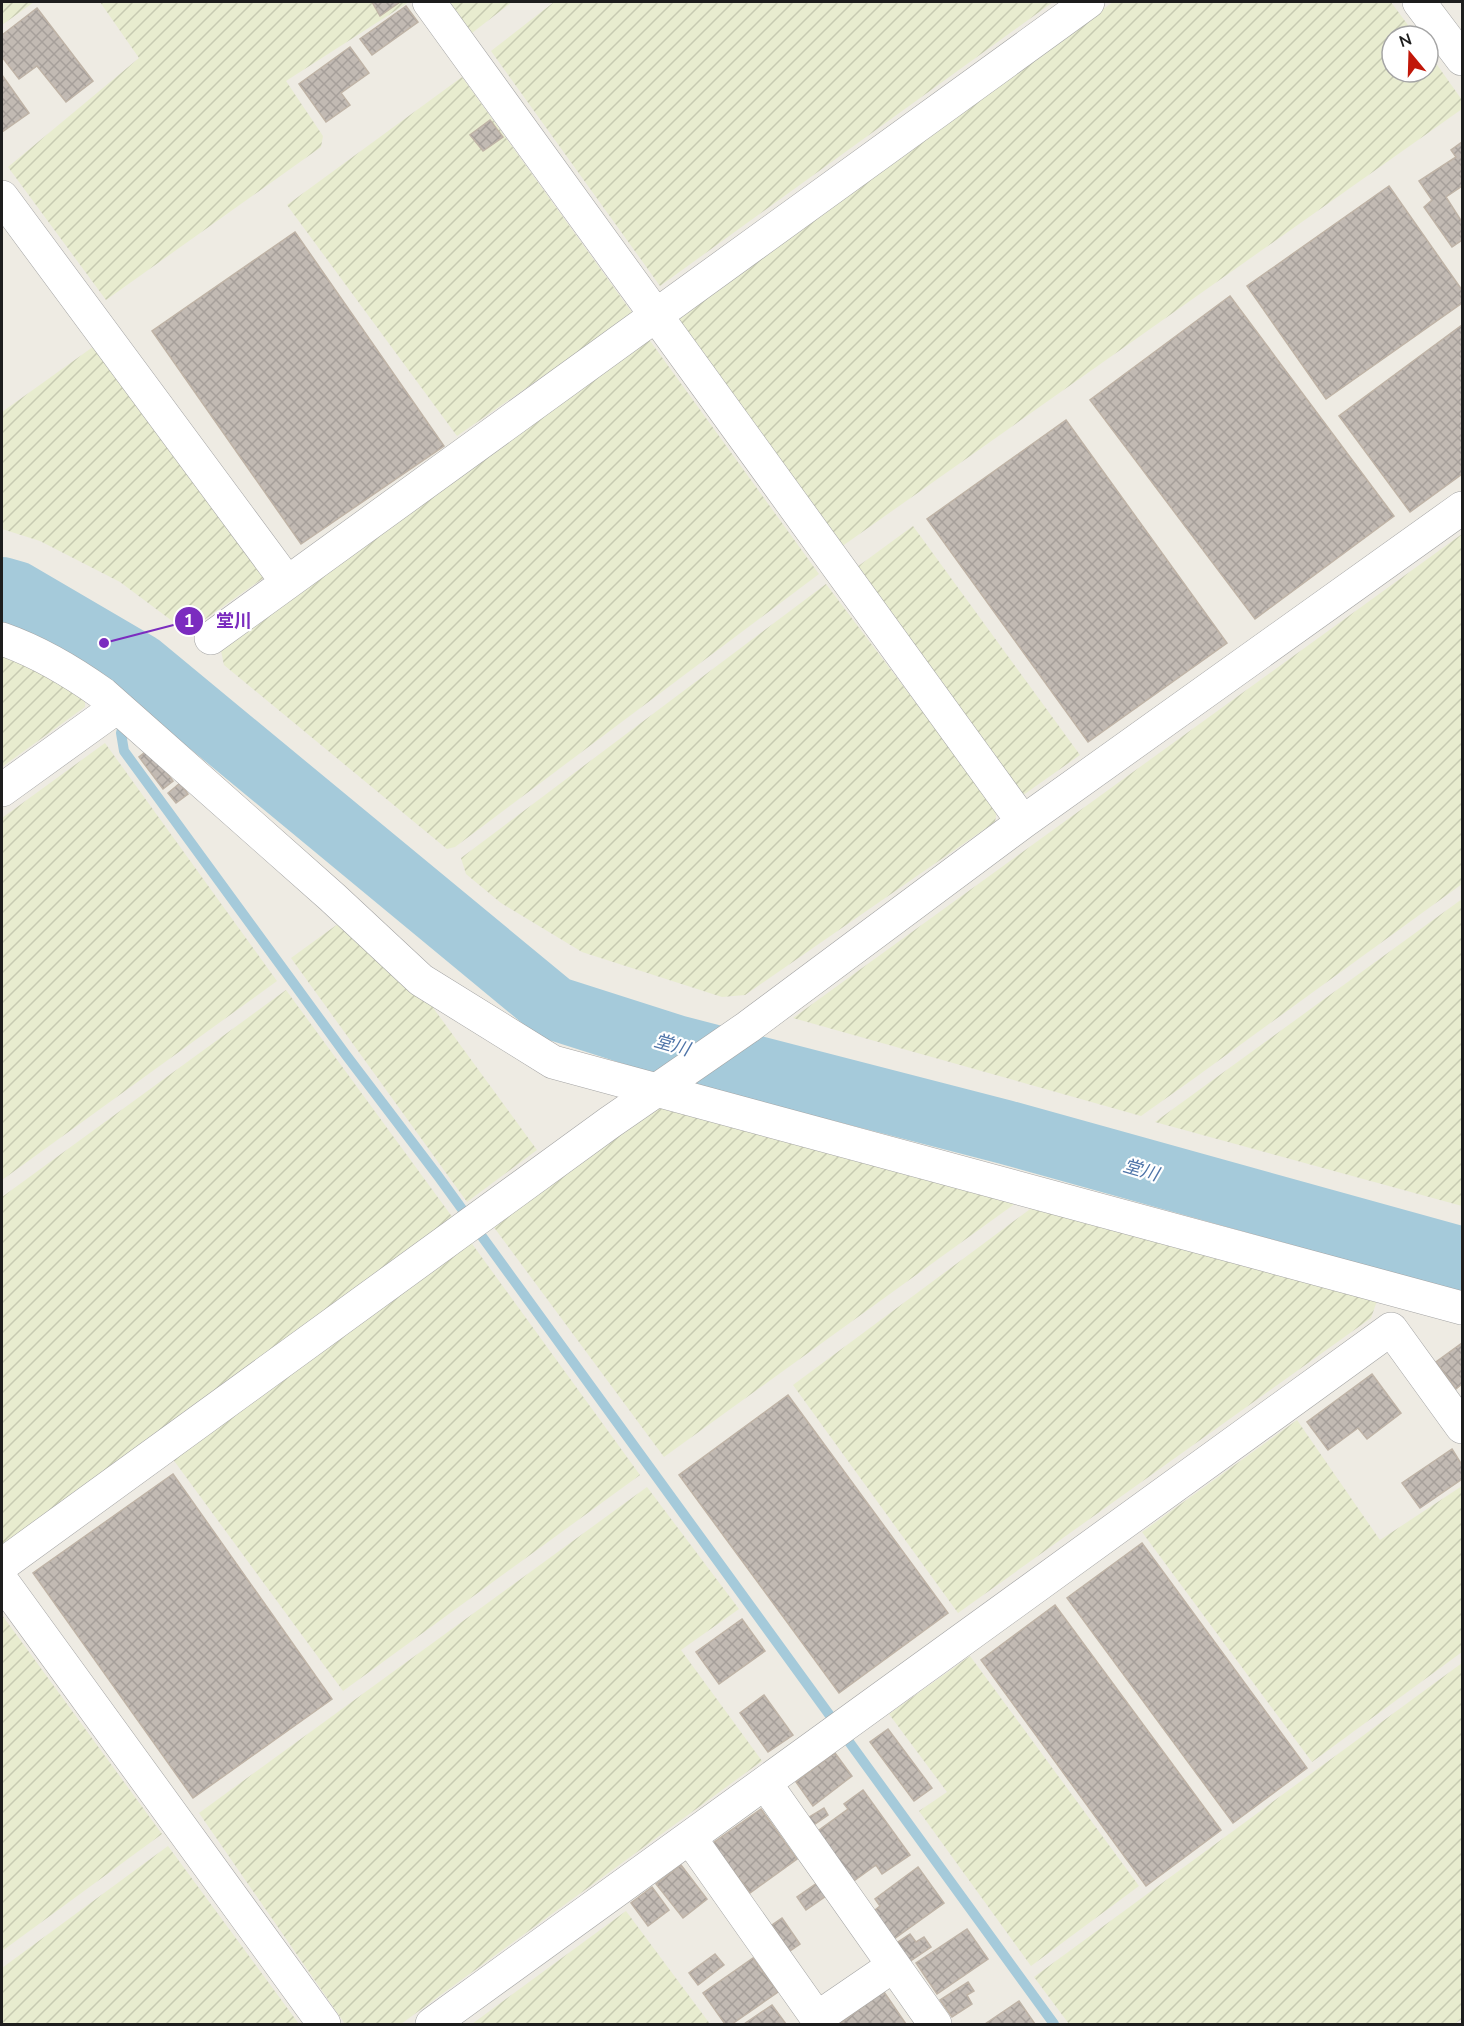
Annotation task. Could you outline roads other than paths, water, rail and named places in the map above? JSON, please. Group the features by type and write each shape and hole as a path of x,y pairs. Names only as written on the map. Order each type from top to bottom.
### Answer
{"street":[{"path":"429,2 1023,822"},
{"path":"211,638 654,314 1088,2"},
{"path":"1419,2 1462,59"},
{"path":"2,197 287,582"},
{"path":"2,1565 609,1123 747,1027 1023,822 1462,508"},
{"path":"2,639 27,648 70,671 117,707 332,897 421,980 553,1062 660,1089 1462,1308"},
{"path":"2,790 117,707"},
{"path":"432,2025 1391,1329 1411,1295"},
{"path":"1391,1329 1462,1427"},
{"path":"2,1581 324,2025"},
{"path":"765,1783 935,2025"},
{"path":"690,1838 817,2018 893,1966"}],"waterway":[{"name":"堂川","path":"2,589 16,593 139,665 554,1008 676,1047 1005,1132 1462,1259"},
{"path":"139,665 121,733 124,751 346,1055 438,1176 1054,2024"}],"place":[{"name":"堂川","path":"104,643"}]}
